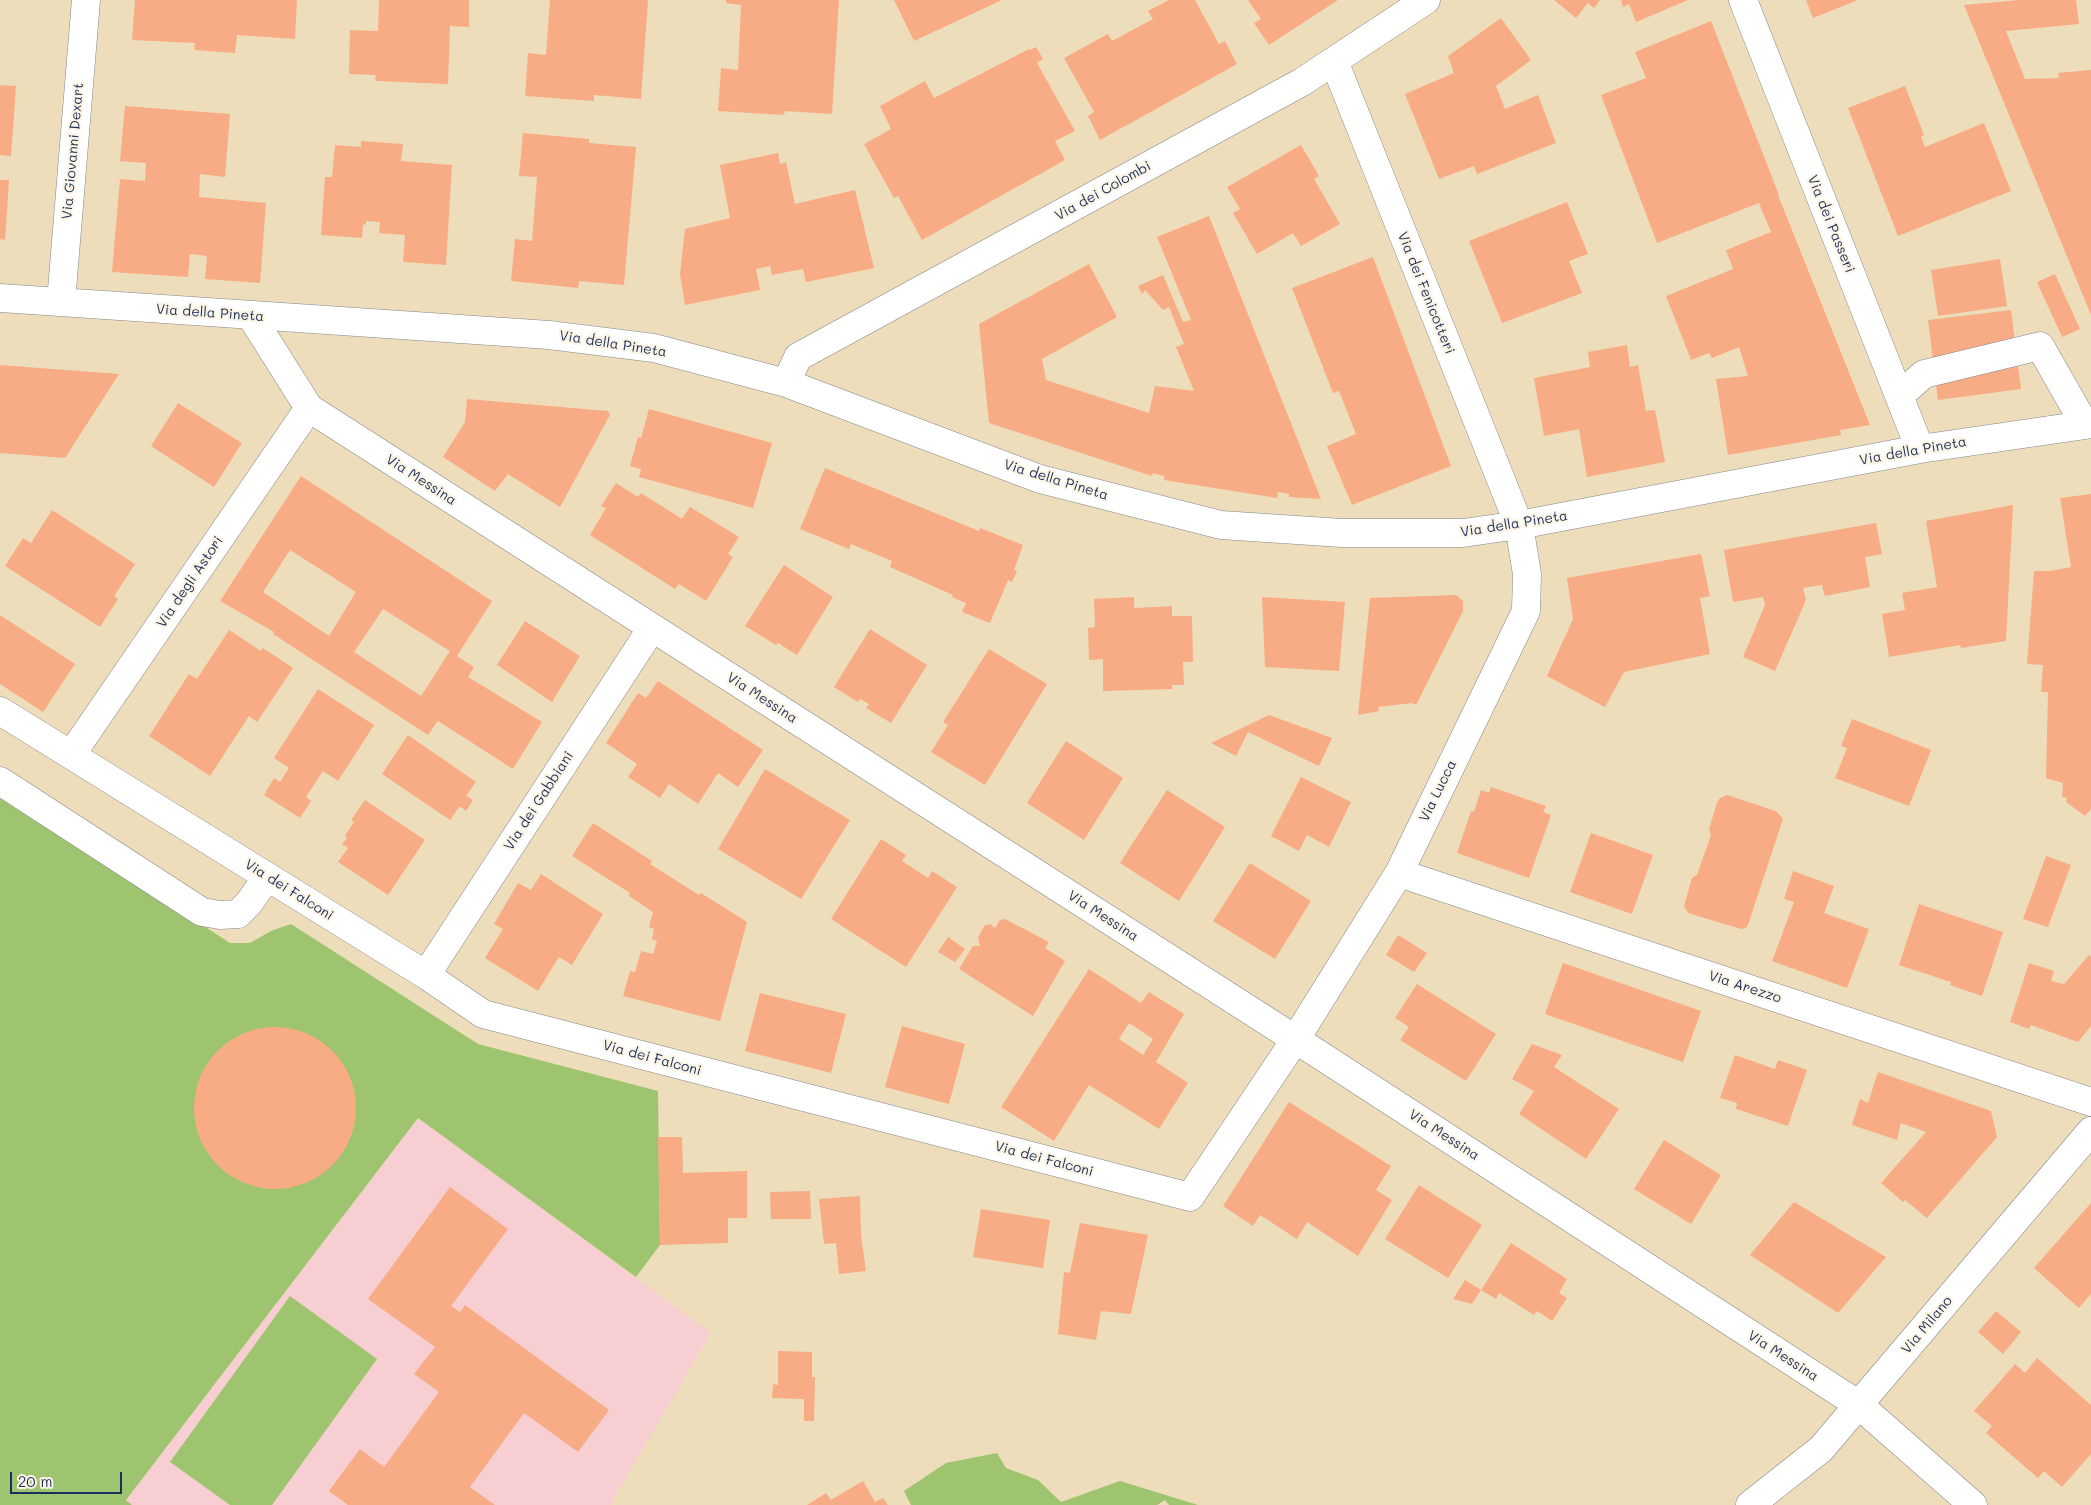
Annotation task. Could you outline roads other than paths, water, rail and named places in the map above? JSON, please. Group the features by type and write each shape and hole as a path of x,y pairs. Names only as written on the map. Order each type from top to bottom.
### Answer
{"street":[{"name":"Via Giovanni Dexart","path":"61,302 86,0"},
{"name":"Via dei Colombi","path":"786,383 798,357 1302,82 1426,0"},
{"name":"Via dei Passeri","path":"1743,0 1920,449"},
{"name":"Via dei Fenicotteri","path":"1334,61 1519,525"},
{"name":"Via della Pineta","path":"0,298 549,335 654,348 786,383 1040,479 1221,525 1342,533 1463,533 1519,525 1920,449 2088,425"},
{"name":"Via Messina","path":"251,316 309,408 1295,1040 1859,1405 1973,1505"},
{"path":"1899,396 1924,374 2040,346 2088,425"},
{"name":"Via degli Astori","path":"71,756 309,408"},
{"name":"Via Lucca","path":"1295,1040 1399,873 1526,611 1527,574 1519,525"},
{"name":"Via dei Gabbiani","path":"426,975 652,628"},
{"name":"Via dei Falconi","path":"0,711 426,975 483,1014 1190,1197 1295,1040"},
{"path":"0,781 202,912 220,915 238,914 249,903 267,877"},
{"name":"Via Arezzo","path":"1399,873 2091,1102"},
{"name":"Via Milano","path":"1750,1505 1821,1449 2091,1131"}]}
